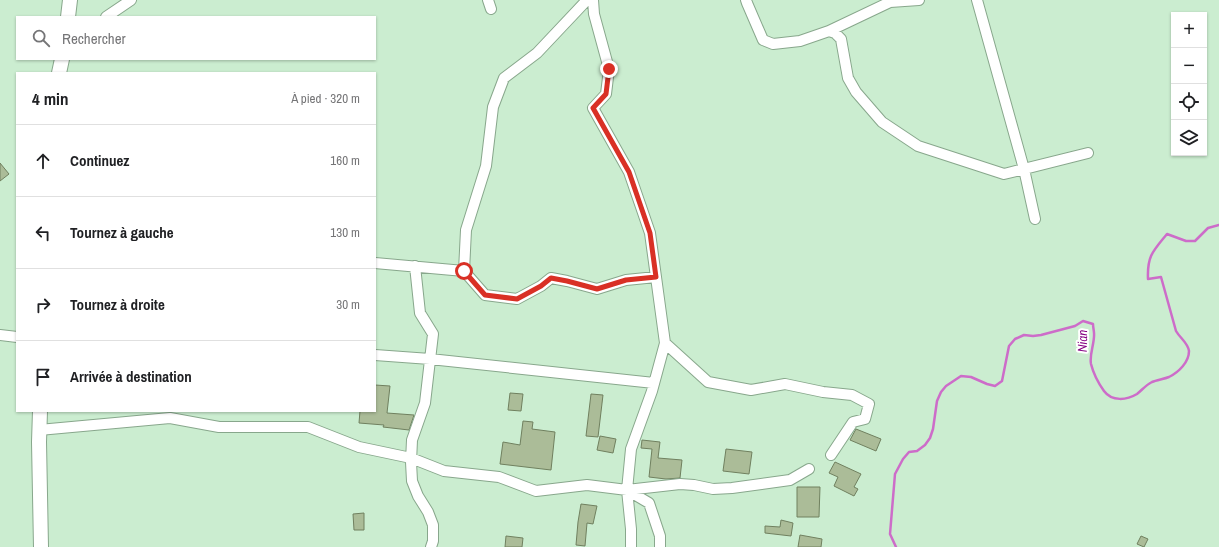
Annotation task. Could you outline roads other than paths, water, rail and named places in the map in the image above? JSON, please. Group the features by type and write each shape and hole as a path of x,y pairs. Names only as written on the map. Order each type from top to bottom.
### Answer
{"main road":[{"path":"68,16 70,0"},
{"path":"60,72 62,60"},
{"path":"40,412 41,547"}],"street":[{"path":"107,16 131,0"},
{"path":"464,271 466,230 486,166 493,107 504,78 537,53 586,0"},
{"path":"593,0 594,14 609,69 606,94 593,108 629,172 650,233 665,343 654,383 631,449 627,490 631,529 631,547"},
{"path":"746,0 763,40 773,44 800,41 829,31 890,2 919,0"},
{"path":"976,0 1024,169 1036,219"},
{"path":"829,31 835,33 841,39 848,78 856,92 882,122 918,146 1004,174 1088,153"},
{"path":"376,263 464,271 485,295 517,299 541,286 551,278 597,289 626,280 656,277"},
{"path":"415,266 420,313 433,334 425,403 412,440 412,481 433,525 433,541 431,547"},
{"path":"0,335 16,337"},
{"path":"665,343 708,382 751,390 785,384 823,392 852,395 869,404 866,419 853,422 831,455"},
{"path":"376,355 430,359 654,383"},
{"path":"39,430 170,418 219,427 308,427 359,447 411,458 444,471 499,476 536,491 587,485 627,490 680,484 713,489 732,488 790,480 810,469"},
{"path":"627,490 649,503 660,536 660,547"}],"waterway":[{"name":"Nian","path":"896,547 890,534 895,474 903,459 909,452 917,451 925,445 930,438 933,429 937,401 941,392 946,386 961,376 971,377 995,386 1002,381 1009,346 1015,339 1024,335 1041,335 1075,326 1083,321 1093,324 1094,337 1091,364 1102,388 1107,395 1120,399 1129,398 1137,394 1152,382 1173,375 1185,363 1189,355 1189,351 1186,343 1176,331 1161,277 1148,279 1150,259 1167,234 1186,241 1195,241 1208,228 1219,225"}]}
